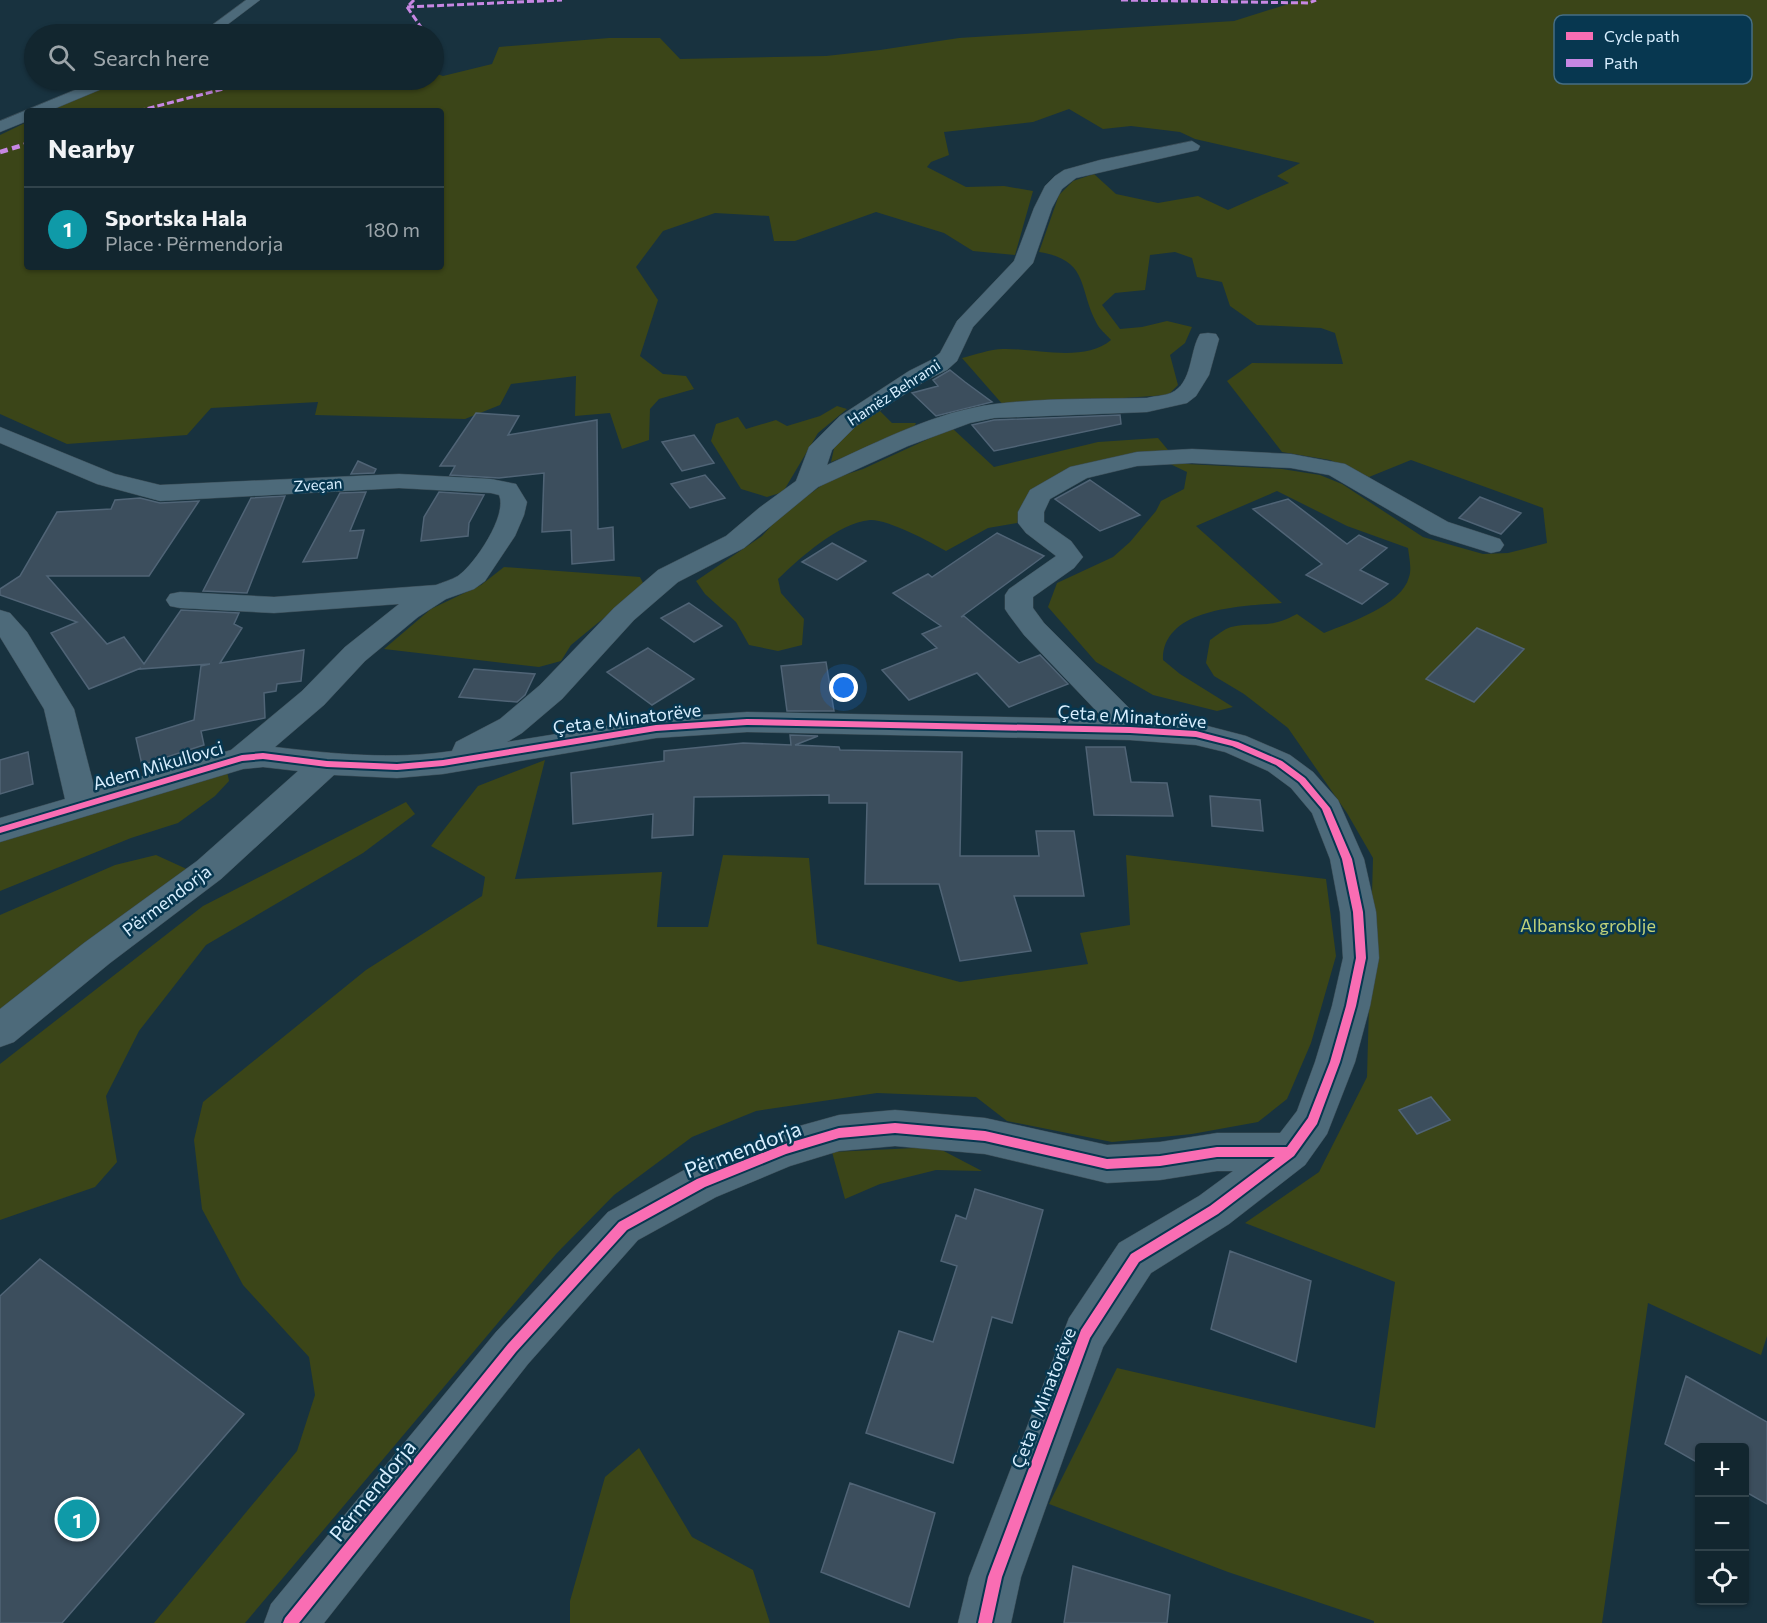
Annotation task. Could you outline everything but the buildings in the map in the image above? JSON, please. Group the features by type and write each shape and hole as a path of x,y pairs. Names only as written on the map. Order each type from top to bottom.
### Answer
{"street":[{"path":"221,24 254,0"},
{"path":"42,108 86,90"},
{"path":"0,127 24,116"},
{"name":"Hamëz Behrami","path":"808,482 821,447 848,421 907,382 939,365 949,356 964,325 1023,262 1043,207 1054,186 1070,174 1088,168 1192,146"},
{"path":"443,763 511,726 551,692 624,614 668,576 735,542 808,482 900,441 963,418 994,411 1052,406 1147,405 1179,398 1188,391 1198,375 1208,339"},
{"name":"Zveçan","path":"0,434 106,479 160,493 399,481 491,486 507,489 514,504 502,535 486,561 469,580 438,593 408,611 355,654 313,698 242,758"},
{"name":"Çeta e Minatorëve","path":"1132,730 1034,629 1019,609 1019,595 1028,586 1059,568 1070,557 1066,550 1035,529 1030,523 1031,512 1039,495 1079,472 1137,459 1192,456 1291,461 1325,467 1336,469 1439,528 1491,545"},
{"name":"Zveçan","path":"180,600 274,605 438,593"},
{"path":"0,619 17,638 59,709 83,805"},
{"name":"Çeta e Minatorëve","path":"327,764 397,767 443,763 656,728 747,722 1132,730 1196,734 1235,744 1279,763 1302,780 1326,808 1347,859 1358,912 1361,958 1351,1006 1335,1062 1313,1121 1290,1152 1214,1210 1135,1258 1085,1334 995,1577 985,1623"},
{"name":"Adem Mikullovci","path":"0,830 242,758 263,756 327,764"},
{"name":"Përmendorja","path":"0,1031 97,952 217,863 327,764"},
{"name":"Përmendorja","path":"290,1623 512,1348 623,1226 700,1183 785,1149 839,1133 896,1128 985,1136 1107,1164 1160,1161 1217,1152 1290,1152"}],"green space":[{"name":"Albansko groblje","path":"1301,0 1767,0 1767,1336 1761,1355 1648,1303 1602,1623 1374,1623 1374,1621 1228,1572 1049,1504 1117,1368 1375,1428 1395,1282 1245,1223 1319,1172 1367,1077 1373,858 1347,813 1288,728 1244,694 1214,676 1206,663 1210,640 1231,627 1270,624 1297,614 1324,633 1373,612 1396,596 1404,587 1410,574 1410,567 1408,548 1347,526 1277,491 1196,526 1282,603 1227,608 1190,619 1176,629 1166,642 1163,660 1180,674 1233,707 1217,711 1153,695 1096,662 1048,607 1057,583 1113,557 1130,542 1156,511 1161,501 1184,489 1187,472 1168,463 1282,469 1320,475 1342,484 1423,537 1483,554 1508,553 1547,543 1543,508 1411,460 1369,477 1330,460 1282,452 1227,381 1252,363 1343,364 1335,333 1321,328 1257,325 1230,306 1222,282 1197,277 1192,258 1175,252 1150,255 1145,290 1115,293 1102,305 1120,329 1167,321 1192,327 1185,343 1170,355 1178,385 1168,395 1004,406 962,358 1003,349 1073,353 1100,347 1111,340 1097,325 1080,277 1074,268 1066,261 1039,252 1059,195 1073,181 1094,174 1116,194 1158,203 1198,196 1228,210 1289,183 1277,176 1300,163 1195,139 1180,132 1131,126 1103,129 1069,109 1033,122 944,132 949,155 931,162 927,167 966,187 1004,186 1033,191 1015,255 973,251 944,233 876,212 795,241 774,241 769,216 715,213 663,231 636,267 658,300 640,356 663,374 686,376 694,389 659,399 650,409 649,440 622,449 610,413 575,416 576,376 511,384 500,405 465,419 315,415 318,402 211,408 187,435 67,444 0,414 0,135 24,123 24,270 444,270 444,108 55,108 77,96 95,90 444,90 444,76 492,64 499,47 609,38 660,38 680,59 826,56 959,38 1234,21"},
{"path":"837,406 847,409 818,433 783,492 767,497 741,489 711,441 716,424 738,417 746,429 776,420 787,426 820,416"},
{"path":"877,408 892,423 916,423 912,431 831,462 835,444"},
{"path":"952,428 994,467 1098,442 1158,438 1168,450 1122,456 1025,504 1017,523 988,528 946,551 909,532 878,521 858,523 833,534 797,561 778,579 781,593 804,619 802,645 778,651 749,645 736,622 705,594 696,581 762,536 781,515 829,480 863,469"},
{"path":"504,567 640,577 644,585 571,645 561,661 539,667 384,649 431,609 481,585"},
{"path":"545,760 515,879 662,872 657,927 708,927 723,855 809,858 817,944 960,982 1088,964 1080,933 1130,925 1126,855 1326,879 1336,956 1311,1043 1287,1099 1258,1122 1192,1134 1112,1142 1007,1121 976,1097 877,1093 756,1111 692,1137 614,1195 556,1254 245,1623 154,1623 297,1451 315,1395 309,1357 243,1285 202,1209 194,1140 203,1102 366,970 482,896 485,877 431,846 478,786"},
{"path":"227,771 229,781 215,796 178,823 131,838 0,891 0,839"},
{"path":"406,802 415,814 363,853 206,945 139,1031 106,1096 117,1162 95,1187 0,1220 0,1064 203,906"},
{"path":"156,855 191,871 0,1012 0,915 115,865"},
{"path":"936,1147 982,1171 936,1170 880,1184 845,1199 832,1152"},
{"path":"639,1448 692,1537 753,1570 770,1623 570,1623 570,1601 605,1477"}],"marked path":[{"path":"414,0 407,7 562,0"},
{"path":"1121,0 1309,3 1316,0"},
{"path":"407,7 419,24"},
{"path":"150,108 219,90"},
{"path":"0,152 24,145"}],"cycle path":[{"path":"0,830 242,758 263,756 327,764 397,767 443,763 656,728 747,722 1130,730 1196,734 1235,744 1279,763 1302,780 1326,808 1347,859 1358,912 1361,958 1351,1006 1335,1062 1313,1121 1290,1152 1214,1210 1135,1258 1085,1334 995,1577 985,1623"},
{"path":"290,1623 512,1348 623,1226 701,1183 785,1149 839,1133 895,1128 985,1136 1107,1164 1160,1161 1217,1152 1290,1152"}],"place":[{"name":"Sportska Hala","path":"77,1519"}]}
